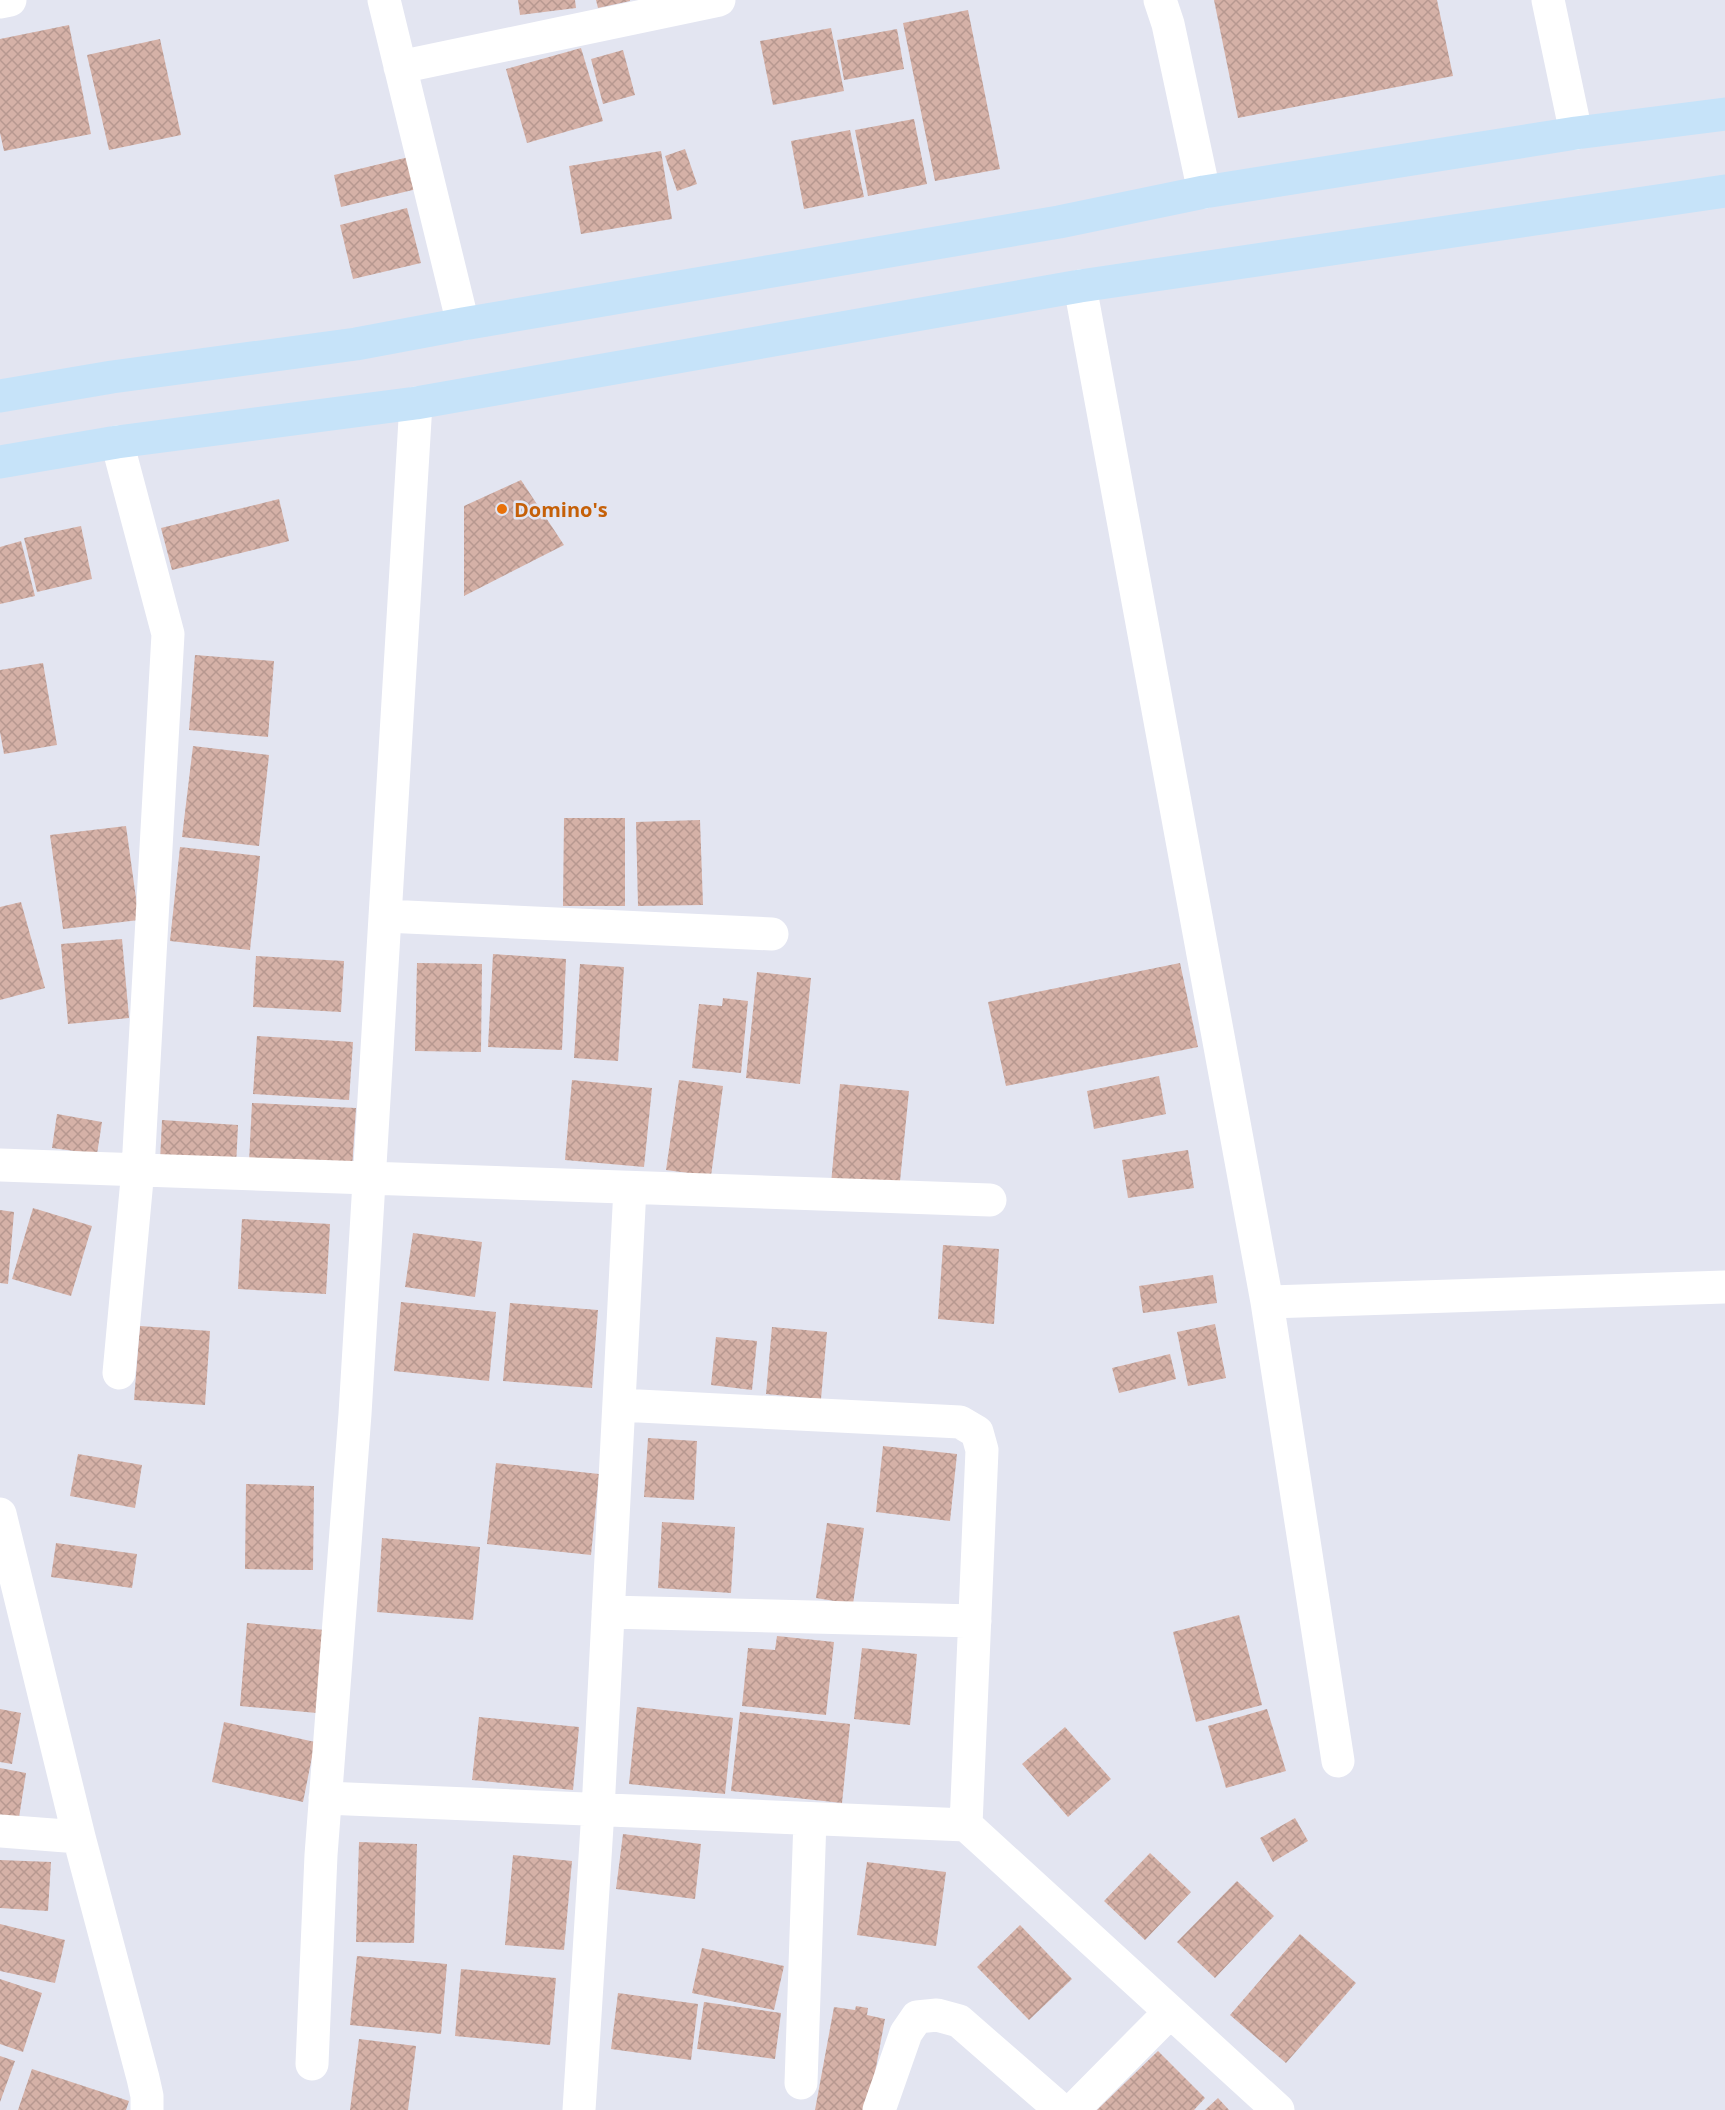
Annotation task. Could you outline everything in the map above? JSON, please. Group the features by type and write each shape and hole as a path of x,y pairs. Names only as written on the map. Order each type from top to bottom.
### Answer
{"main road":[{"path":"0,396 356,344 1059,222 1204,192 1576,133 1725,114"},
{"path":"0,462 117,442 416,403 1080,286 1725,191"}],"street":[{"path":"0,2 10,0"},
{"path":"384,0 464,324"},
{"path":"399,68 719,0"},
{"path":"1160,0 1168,24 1204,192"},
{"path":"1548,0 1576,133"},
{"path":"1080,286 1267,1302 1338,1761"},
{"path":"312,2064 321,1855 355,1414 416,403"},
{"path":"117,442 168,634 138,1170 119,1373"},
{"path":"385,916 772,934"},
{"path":"0,1165 990,1200"},
{"path":"579,2110 598,1810 630,1188"},
{"path":"1267,1302 1725,1287"},
{"path":"619,1405 960,1422 976,1432 982,1450 966,1825"},
{"path":"0,1514 7,1568 143,2078 147,2110"},
{"path":"608,1612 975,1621"},
{"path":"325,1798 966,1825 1278,2110"},
{"path":"801,2083 810,1819"},
{"path":"0,1831 80,1837"},
{"path":"1073,2110 1170,2012"},
{"path":"879,2110 906,2033 917,2017 937,2015 959,2021 1061,2110"}],"building":[{"path":"518,0 575,0 576,8 520,15"},
{"path":"596,0 630,0 630,1 598,8"},
{"path":"1214,0 1437,0 1453,76 1238,118"},
{"path":"968,10 1000,169 935,181 903,23"},
{"path":"69,25 91,134 4,151 0,133 0,39"},
{"path":"831,28 844,91 773,105 760,41"},
{"path":"897,29 904,69 844,80 837,40"},
{"path":"160,39 181,135 109,150 87,55"},
{"path":"581,48 603,121 527,143 506,69"},
{"path":"623,50 635,95 603,104 591,59"},
{"path":"914,119 927,184 868,196 855,130"},
{"path":"850,130 864,197 804,209 791,141"},
{"path":"685,149 697,184 677,191 665,156"},
{"path":"661,151 672,219 581,234 569,166"},
{"path":"409,157 417,189 341,207 334,175"},
{"path":"407,208 421,263 353,279 340,225"},
{"path":"521,480 564,545 464,596 464,506"},
{"path":"279,499 289,541 172,570 161,528"},
{"path":"81,526 92,579 37,592 24,538"},
{"path":"21,541 35,596 0,604 0,547"},
{"path":"195,655 274,661 268,737 189,730"},
{"path":"43,663 57,745 4,754 0,732 0,670"},
{"path":"193,746 269,755 259,846 182,837"},
{"path":"564,818 625,818 625,906 563,906"},
{"path":"700,820 703,905 638,906 636,822"},
{"path":"126,826 139,920 63,929 50,835"},
{"path":"180,847 260,856 250,950 170,941"},
{"path":"21,902 45,988 0,1000 0,907"},
{"path":"122,939 129,1018 68,1024 61,944"},
{"path":"493,954 566,959 562,1050 488,1047"},
{"path":"256,956 344,961 341,1012 253,1007"},
{"path":"417,963 482,964 481,1052 415,1051"},
{"path":"1180,963 1198,1047 1006,1086 988,1002"},
{"path":"580,964 624,967 618,1061 574,1058"},
{"path":"757,972 811,978 800,1084 746,1078"},
{"path":"723,998 748,1001 741,1073 692,1068 699,1004 722,1006"},
{"path":"257,1036 353,1042 349,1100 253,1094"},
{"path":"1159,1076 1166,1114 1094,1129 1087,1091"},
{"path":"572,1080 652,1088 644,1167 565,1160"},
{"path":"679,1080 723,1086 711,1176 666,1170"},
{"path":"840,1084 909,1091 899,1191 831,1184"},
{"path":"252,1103 356,1108 352,1168 249,1162"},
{"path":"57,1114 102,1122 97,1154 52,1148"},
{"path":"162,1120 238,1125 236,1166 160,1161"},
{"path":"1188,1150 1194,1188 1128,1198 1122,1160"},
{"path":"33,1208 92,1226 71,1296 12,1279"},
{"path":"0,1210 14,1212 8,1284 0,1283"},
{"path":"242,1219 330,1224 326,1294 238,1289"},
{"path":"413,1233 482,1242 475,1297 405,1287"},
{"path":"943,1245 999,1249 994,1324 938,1319"},
{"path":"1213,1275 1217,1303 1143,1313 1139,1286"},
{"path":"401,1302 496,1312 489,1381 394,1371"},
{"path":"510,1303 598,1310 592,1388 503,1381"},
{"path":"1215,1324 1226,1378 1188,1386 1177,1332"},
{"path":"140,1326 210,1331 205,1405 134,1400"},
{"path":"772,1327 827,1332 821,1399 766,1394"},
{"path":"716,1337 757,1341 752,1390 711,1385"},
{"path":"1170,1354 1176,1379 1119,1393 1112,1368"},
{"path":"648,1438 697,1441 694,1500 644,1497"},
{"path":"883,1446 957,1454 950,1521 876,1512"},
{"path":"78,1454 142,1465 135,1508 70,1496"},
{"path":"496,1463 599,1474 591,1555 487,1544"},
{"path":"246,1484 314,1486 313,1570 245,1569"},
{"path":"662,1522 735,1527 731,1593 658,1588"},
{"path":"827,1523 864,1528 853,1604 816,1598"},
{"path":"382,1538 480,1547 473,1620 377,1612"},
{"path":"56,1543 137,1554 132,1588 51,1577"},
{"path":"1239,1615 1262,1705 1196,1722 1173,1632"},
{"path":"247,1623 325,1630 317,1713 240,1706"},
{"path":"777,1636 834,1642 826,1715 742,1706 748,1648 775,1650"},
{"path":"862,1648 917,1654 910,1725 854,1719"},
{"path":"637,1707 733,1718 725,1794 629,1784"},
{"path":"0,1709 21,1713 12,1764 0,1762"},
{"path":"1267,1709 1286,1771 1226,1788 1208,1726"},
{"path":"740,1712 850,1724 842,1803 731,1791"},
{"path":"479,1717 579,1727 573,1790 472,1780"},
{"path":"224,1722 315,1742 303,1802 212,1782"},
{"path":"1065,1727 1111,1779 1068,1817 1022,1764"},
{"path":"0,1768 26,1773 18,1824 0,1821"},
{"path":"1295,1818 1308,1841 1273,1862 1260,1838"},
{"path":"623,1834 701,1844 695,1899 616,1889"},
{"path":"359,1842 417,1844 414,1943 356,1942"},
{"path":"1150,1853 1191,1892 1145,1940 1104,1901"},
{"path":"513,1855 572,1861 564,1950 505,1945"},
{"path":"0,1860 51,1862 48,1911 0,1908"},
{"path":"867,1862 946,1872 936,1946 857,1935"},
{"path":"1237,1881 1274,1916 1215,1978 1177,1942"},
{"path":"0,1924 65,1940 55,1983 0,1971"},
{"path":"1020,1925 1072,1979 1029,2020 977,1967"},
{"path":"1300,1934 1356,1983 1286,2063 1230,2015"},
{"path":"702,1948 784,1966 774,2010 692,1993"},
{"path":"357,1956 447,1964 441,2034 350,2025"},
{"path":"461,1969 556,1978 550,2045 455,2036"},
{"path":"0,1979 42,1993 23,2052 0,2044"},
{"path":"618,1993 698,2004 691,2060 611,2049"},
{"path":"704,2002 781,2013 775,2059 697,2049"},
{"path":"856,2006 868,2008 867,2015 885,2019 868,2110 815,2110 834,2007 855,2010"},
{"path":"359,2039 416,2046 408,2110 350,2110"},
{"path":"1158,2051 1205,2098 1194,2110 1097,2110"},
{"path":"0,2056 15,2061 0,2102"},
{"path":"32,2069 129,2101 126,2110 18,2110"},
{"path":"1218,2098 1229,2110 1205,2110"}],"place":[{"name":"Domino's","path":"502,509"}]}
